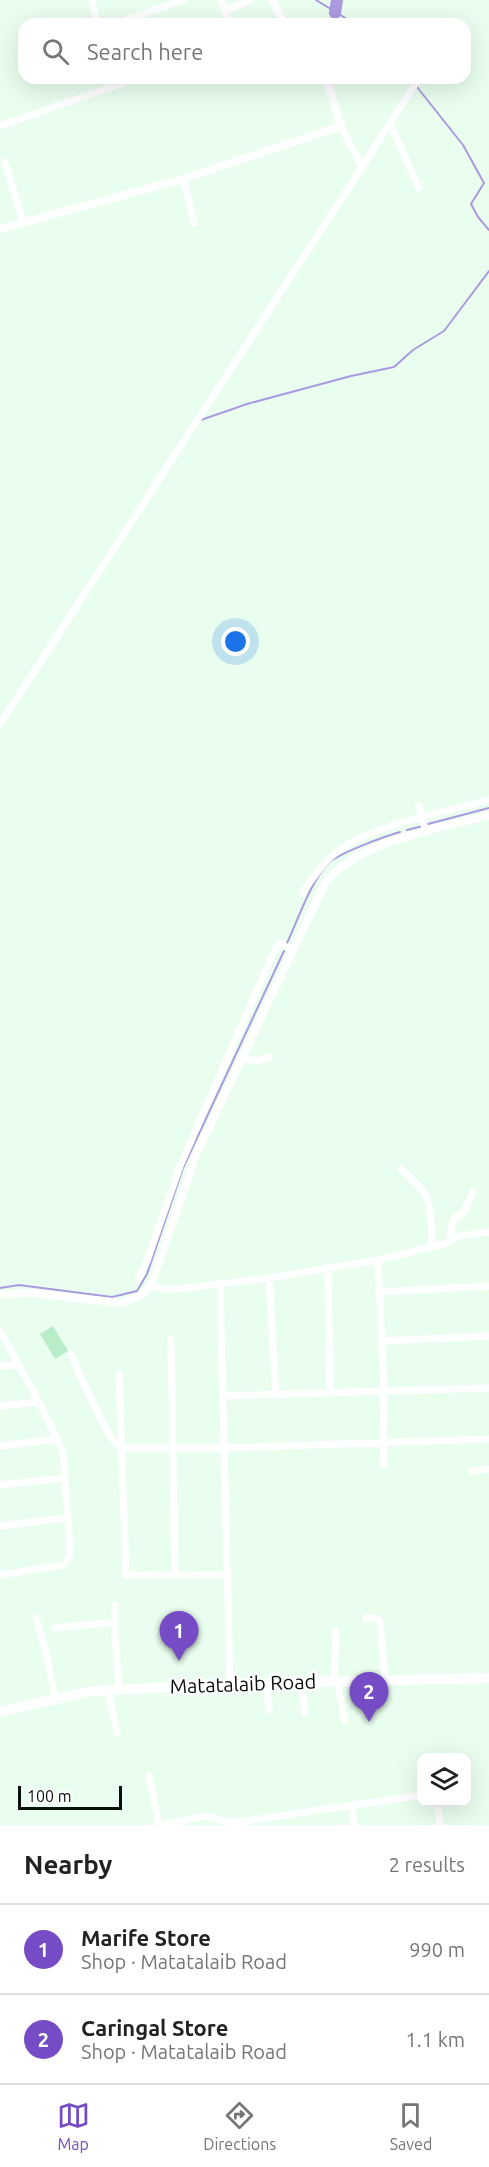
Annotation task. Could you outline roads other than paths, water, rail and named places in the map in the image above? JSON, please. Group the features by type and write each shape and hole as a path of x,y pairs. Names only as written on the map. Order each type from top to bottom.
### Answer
{"main road":[{"name":"Matatalaib Road","path":"0,1712 87,1692 119,1689 489,1678"}],"street":[{"path":"92,0 96,18"},
{"path":"135,18 183,0"},
{"path":"221,0 227,18"},
{"path":"225,11 250,0"},
{"path":"272,0 282,18"},
{"path":"0,126 120,84"},
{"path":"328,84 341,126 362,167"},
{"path":"0,724 415,84"},
{"path":"390,124 419,188"},
{"path":"0,229 183,179 341,126"},
{"path":"5,162 23,222"},
{"path":"183,179 194,223"},
{"path":"302,893 319,868 342,848 374,833 422,817 489,800"},
{"path":"419,805 426,833"},
{"path":"0,1294 33,1293 120,1303 140,1296 151,1285 196,1155 319,893 336,870 368,850 489,815"},
{"path":"401,824 405,838"},
{"path":"138,1279 147,1261 180,1166 272,956 279,943 292,950"},
{"path":"241,1059 258,1061 268,1057"},
{"path":"401,1169 420,1185 427,1195 430,1206 432,1246"},
{"path":"450,1241 452,1224 456,1217 463,1213 473,1192"},
{"path":"151,1285 162,1289 220,1285 269,1278 378,1260 450,1241 459,1236 489,1232"},
{"path":"378,1260 384,1390 382,1442 384,1465"},
{"path":"328,1267 330,1394"},
{"path":"269,1278 276,1394"},
{"path":"220,1285 230,1684"},
{"path":"379,1292 489,1286"},
{"path":"0,1331 39,1402 63,1452 69,1540 69,1558 64,1565 0,1575"},
{"path":"381,1341 489,1336"},
{"path":"171,1339 175,1575"},
{"path":"71,1354 103,1420 117,1446 121,1448 224,1448 489,1439"},
{"path":"0,1366 18,1365"},
{"path":"119,1374 126,1574 128,1576 229,1575"},
{"path":"223,1396 489,1389"},
{"path":"0,1406 39,1402"},
{"path":"0,1446 57,1440"},
{"path":"471,1471 489,1469"},
{"path":"0,1485 64,1478"},
{"path":"0,1526 66,1518"},
{"path":"115,1605 119,1689"},
{"path":"36,1618 49,1665 55,1699"},
{"path":"366,1618 376,1618 380,1621 385,1680"},
{"path":"55,1628 115,1622"},
{"path":"336,1630 335,1681 345,1722"},
{"path":"301,1682 304,1713"},
{"path":"266,1684 269,1710"},
{"path":"108,1690 117,1733"},
{"path":"149,1776 160,1825 207,1816 230,1824 417,1796"},
{"path":"352,1806 354,1825"},
{"path":"438,1807 440,1825"}],"waterway":[{"path":"316,0 345,18"},
{"path":"335,13 337,0"},
{"path":"417,87 463,145 484,183 471,204 489,230"},
{"path":"201,420 247,404 394,367 413,350 444,331 489,271"},
{"path":"428,824 489,808"},
{"path":"407,830 423,826"},
{"path":"287,943 306,899 318,877 331,861 400,832"},
{"path":"0,1288 19,1285 112,1297 137,1291 147,1274 183,1168 284,951"}],"place":[{"name":"Marife Store","path":"179,1661"},
{"name":"Caringal Store","path":"369,1722"}]}
